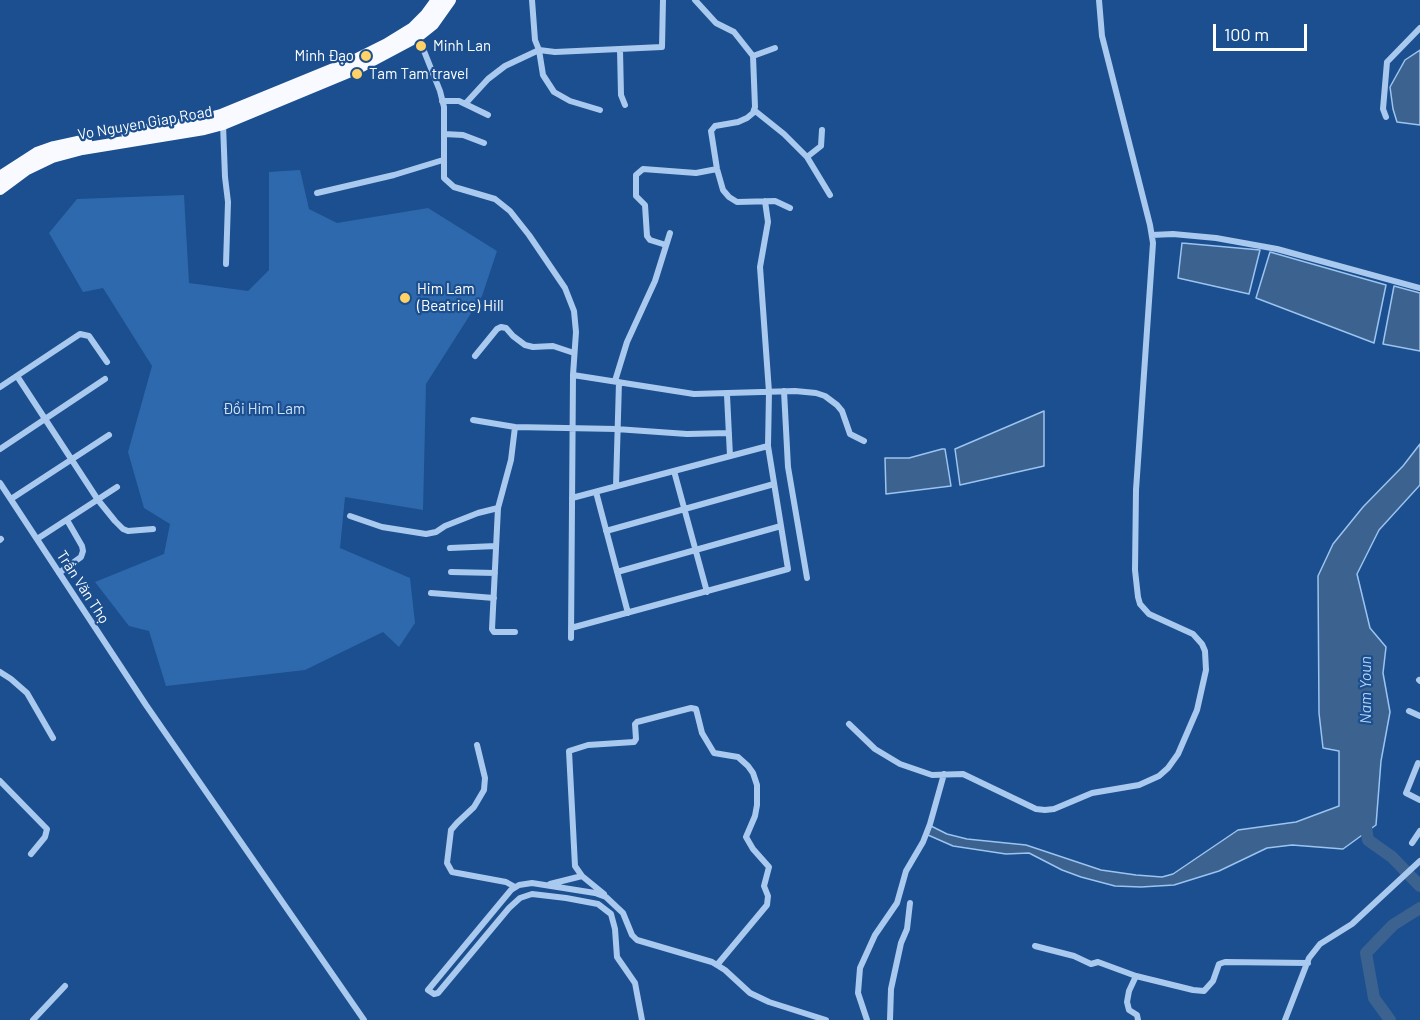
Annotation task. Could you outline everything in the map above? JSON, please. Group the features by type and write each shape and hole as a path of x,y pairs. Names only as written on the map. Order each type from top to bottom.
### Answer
{"highway":[{"name":"Vo Nguyen Giap Road","path":"415,32 437,0"},
{"name":"Vo Nguyen Giap Road","path":"0,189 27,169 61,154 222,119 433,24 450,0"},
{"name":"Vo Nguyen Giap Road","path":"0,177 29,157 54,147 222,119"}],"street":[{"path":"532,0 535,40 543,75 554,92 570,101 600,110"},
{"path":"466,103 488,79 506,66 539,50 555,52 662,47 663,0"},
{"path":"695,0 716,23 734,32 753,56 754,110 742,120 719,125 712,129 711,137 723,190 732,200 780,202 790,208"},
{"path":"849,724 867,743 890,759 921,772 932,775 963,774 1036,808 1054,809 1092,793 1139,785 1159,776 1178,754 1194,719 1206,670 1205,651 1193,634 1149,614 1144,609 1138,597 1136,582 1136,490 1153,258 1152,235 1102,36 1099,0"},
{"path":"1386,117 1383,109 1387,62 1420,28"},
{"path":"415,32 442,100 444,178 449,184 500,202 529,235 570,298 575,320 571,638"},
{"path":"753,56 775,48"},
{"path":"620,50 621,95 625,105"},
{"path":"442,100 466,103 488,115"},
{"path":"754,110 784,134 807,157 830,195"},
{"path":"222,119 228,207 226,264"},
{"path":"807,157 821,146 822,130"},
{"path":"444,134 463,135 484,143"},
{"path":"317,193 394,175 443,160"},
{"path":"666,245 650,240 647,236 645,205 635,193 636,175 644,169 701,173 717,169"},
{"path":"571,627 628,614 788,570 768,446 769,392 760,275 760,261 768,227 765,201"},
{"path":"616,486 617,382 627,342 652,288 670,233"},
{"path":"1152,235 1173,234 1216,238 1277,249 1420,288"},
{"path":"475,356 496,329 501,327 506,328 525,345 553,346 574,353"},
{"path":"0,387 80,334 89,336 107,362"},
{"path":"573,375 675,392 727,394 808,391 825,396 840,408 850,434 864,441"},
{"path":"17,376 98,500 123,529 134,531 153,529"},
{"path":"0,449 105,380"},
{"path":"784,391 788,467 807,579"},
{"path":"727,394 730,456"},
{"path":"473,420 515,427 616,429 687,434 729,433"},
{"path":"515,427 512,460 498,508 493,631 515,632"},
{"path":"11,499 109,435"},
{"path":"572,498 768,446"},
{"path":"675,471 707,592"},
{"name":"Trần Văn Thọ","path":"0,483 190,770 364,1020"},
{"path":"606,531 774,484"},
{"path":"37,539 117,487"},
{"path":"596,492 628,614"},
{"path":"350,516 382,526 426,534 436,532 478,513 498,508"},
{"path":"59,573 81,557 83,551 67,520"},
{"path":"617,572 781,526"},
{"path":"450,548 496,546"},
{"path":"452,572 495,573"},
{"path":"431,593 494,598"},
{"path":"0,672 27,693 54,738"},
{"path":"642,1020 635,983 617,957 621,927 620,908 576,869 569,751 588,745 634,742 637,722 691,708 696,709 702,733 714,753 738,757 753,773 757,785 757,805 746,837 769,867 764,886 768,896 767,905 717,965"},
{"path":"1409,711 1420,716"},
{"path":"477,745 485,786 479,801 451,830 448,867 457,874 499,881 515,887"},
{"path":"1419,762 1406,793 1420,800"},
{"path":"867,1020 858,993 860,968 875,935 897,903 906,871 923,842 930,824 944,774"},
{"path":"0,781 46,829 45,837 31,854"},
{"path":"1412,843 1420,831"},
{"path":"1285,1020 1308,963 1320,944 1352,924 1419,862"},
{"path":"547,885 582,876"},
{"path":"606,897 547,885 525,884 515,887 428,990 438,993 509,908 523,896 536,894 598,904 611,914 634,939 704,959 717,965 744,988 762,999 826,1020"},
{"path":"890,1020 891,989 907,929 910,903"},
{"path":"1035,946 1074,956 1091,964 1105,964 1173,987 1204,991 1213,981 1219,964 1225,962 1308,963"},
{"path":"1136,976 1129,991 1127,1006 1137,1015 1138,1020"},
{"path":"33,1020 65,986"}],"green space":[{"name":"Đồi Him Lam","path":"300,170 309,209 337,223 428,208 497,251 482,296 426,384 423,510 345,497 340,548 410,578 415,623 399,647 383,632 305,670 166,686 149,631 129,626 95,582 164,554 170,524 144,508 128,452 152,366 103,288 83,292 49,233 77,199 184,195 189,283 248,291 269,270 269,172"}],"water":[{"path":"1420,50 1420,125 1397,122 1390,87 1405,60"},
{"path":"1182,243 1260,250 1249,294 1178,278"},
{"path":"1270,252 1386,285 1374,343 1256,298"},
{"path":"1394,286 1420,293 1420,351 1383,344"},
{"path":"1044,411 1044,466 960,485 955,449"},
{"path":"1420,444 1420,485 1379,530 1357,574 1370,628 1386,647 1383,673 1390,712 1381,761 1376,825 1343,849 1292,845 1267,848 1219,871 1174,885 1141,887 1115,886 1081,877 1029,853 1006,854 953,846 928,835 931,826 947,834 967,839 1026,845 1101,870 1162,877 1173,874 1238,830 1296,822 1339,806 1339,751 1323,748 1319,713 1318,576 1333,544"},
{"path":"945,449 951,486 886,494 885,458 909,458"}],"waterway":[{"name":"Nam Youn","path":"1364,815 1368,840 1392,857 1420,886"},
{"name":"Nam Youn","path":"1390,1020 1374,998 1366,953 1393,925 1420,908"}],"place":[{"name":"Minh Lan","path":"421,46"},
{"name":"Minh Đạo","path":"366,56"},
{"name":"Tam Tam travel","path":"357,74"},
{"name":"Him Lam (Beatrice) Hill","path":"405,298"}]}
